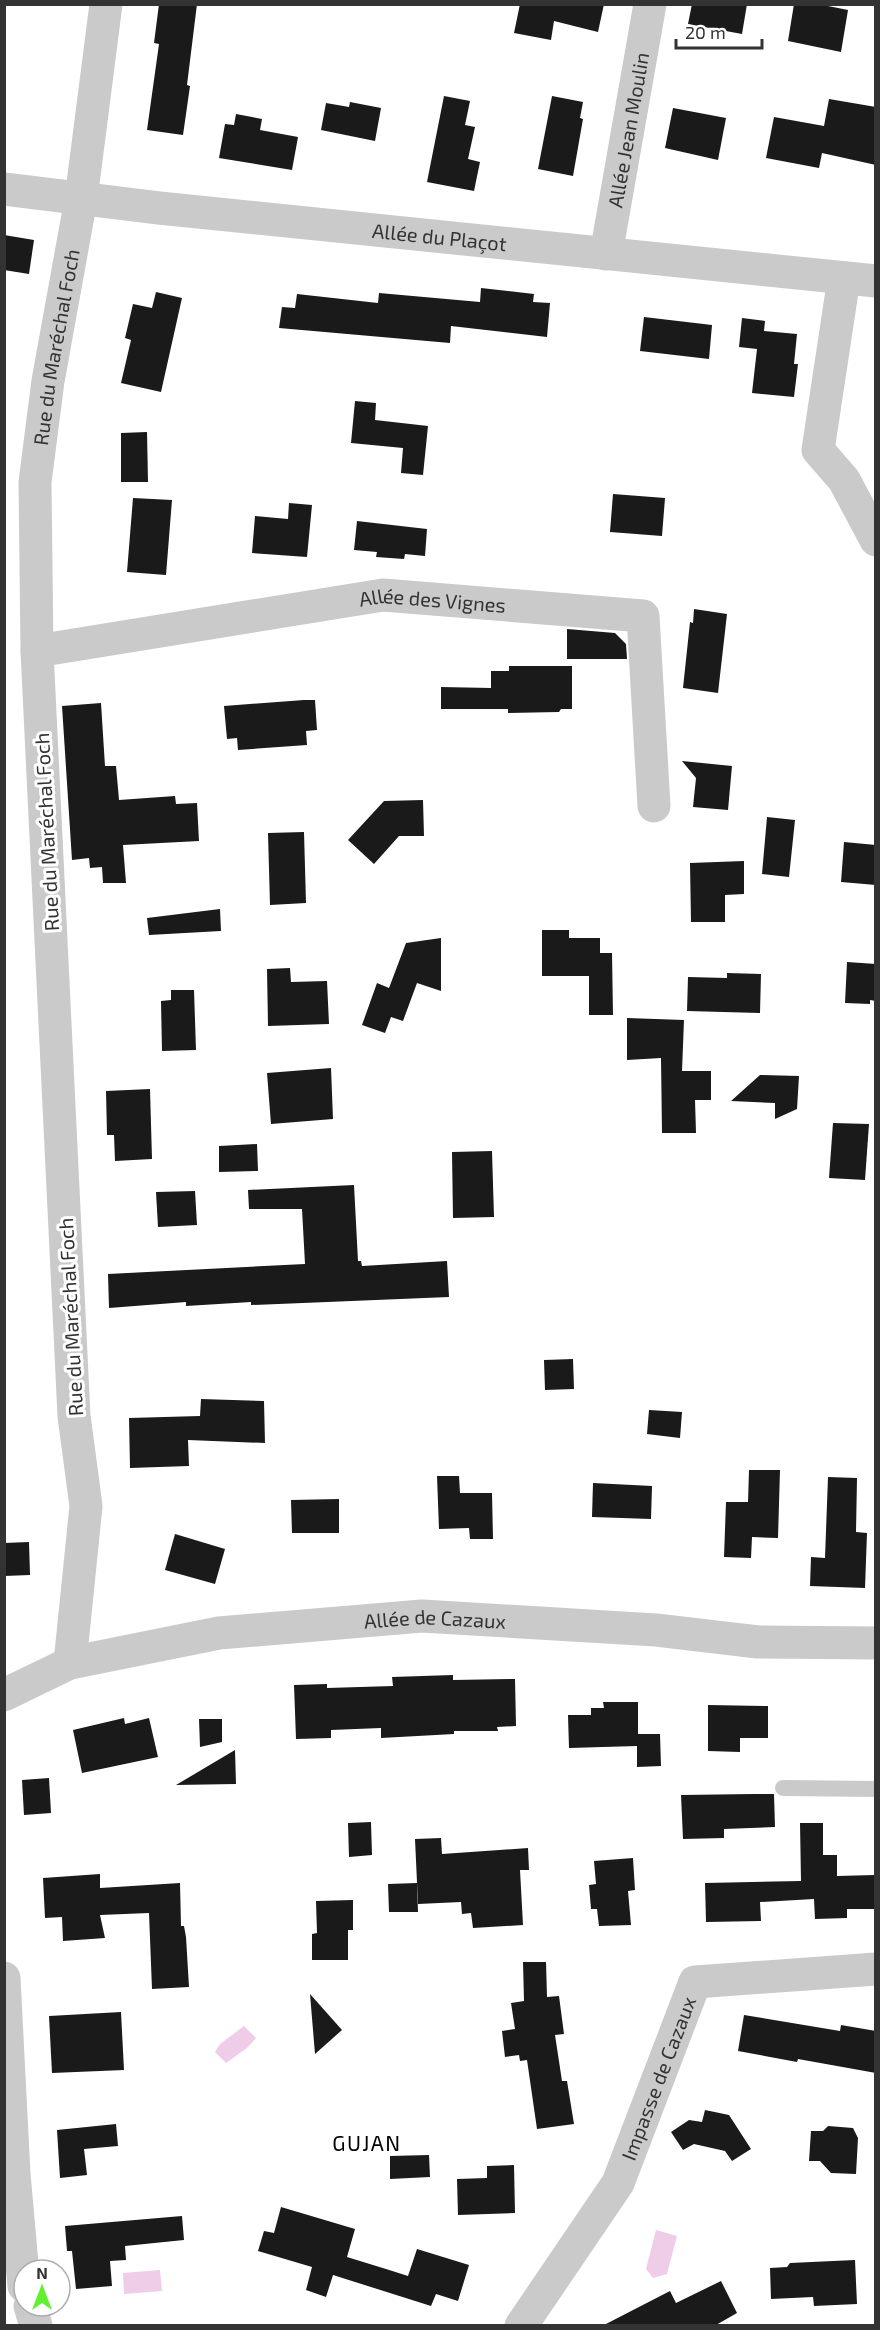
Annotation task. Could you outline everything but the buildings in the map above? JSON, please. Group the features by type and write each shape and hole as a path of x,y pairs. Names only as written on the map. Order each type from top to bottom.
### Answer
{"street":[{"name":"Rue du Maréchal Foch","path":"70,1663 86,1506 74,1416 37,651 35,482 48,381 81,199 106,4"},
{"name":"Allée Jean Moulin","path":"606,254 650,4"},
{"name":"Allée du Plaçot","path":"4,189 81,199 860,279"},
{"path":"860,279 818,450 844,480 876,540"},
{"name":"Allée des Vignes","path":"37,651 383,595 643,616 654,806"},
{"name":"Allée de Cazaux","path":"4,1695 70,1663 219,1633 422,1616 656,1630 758,1642 876,1643"},
{"name":"Impasse de Cazaux","path":"521,2325 618,2183 695,1982 876,1969"},
{"path":"4,1978 14,2174 22,2258"}],"lane":[{"path":"783,1788 876,1789"}],"shaded area":[{"path":"244,2026 256,2038 247,2048 226,2063 215,2052 220,2044"},
{"path":"656,2230 677,2236 667,2274 653,2278 646,2269"},
{"path":"160,2270 162,2291 124,2294 123,2273"}],"district":[{"name":"GUJAN","path":"367,2142"}]}
